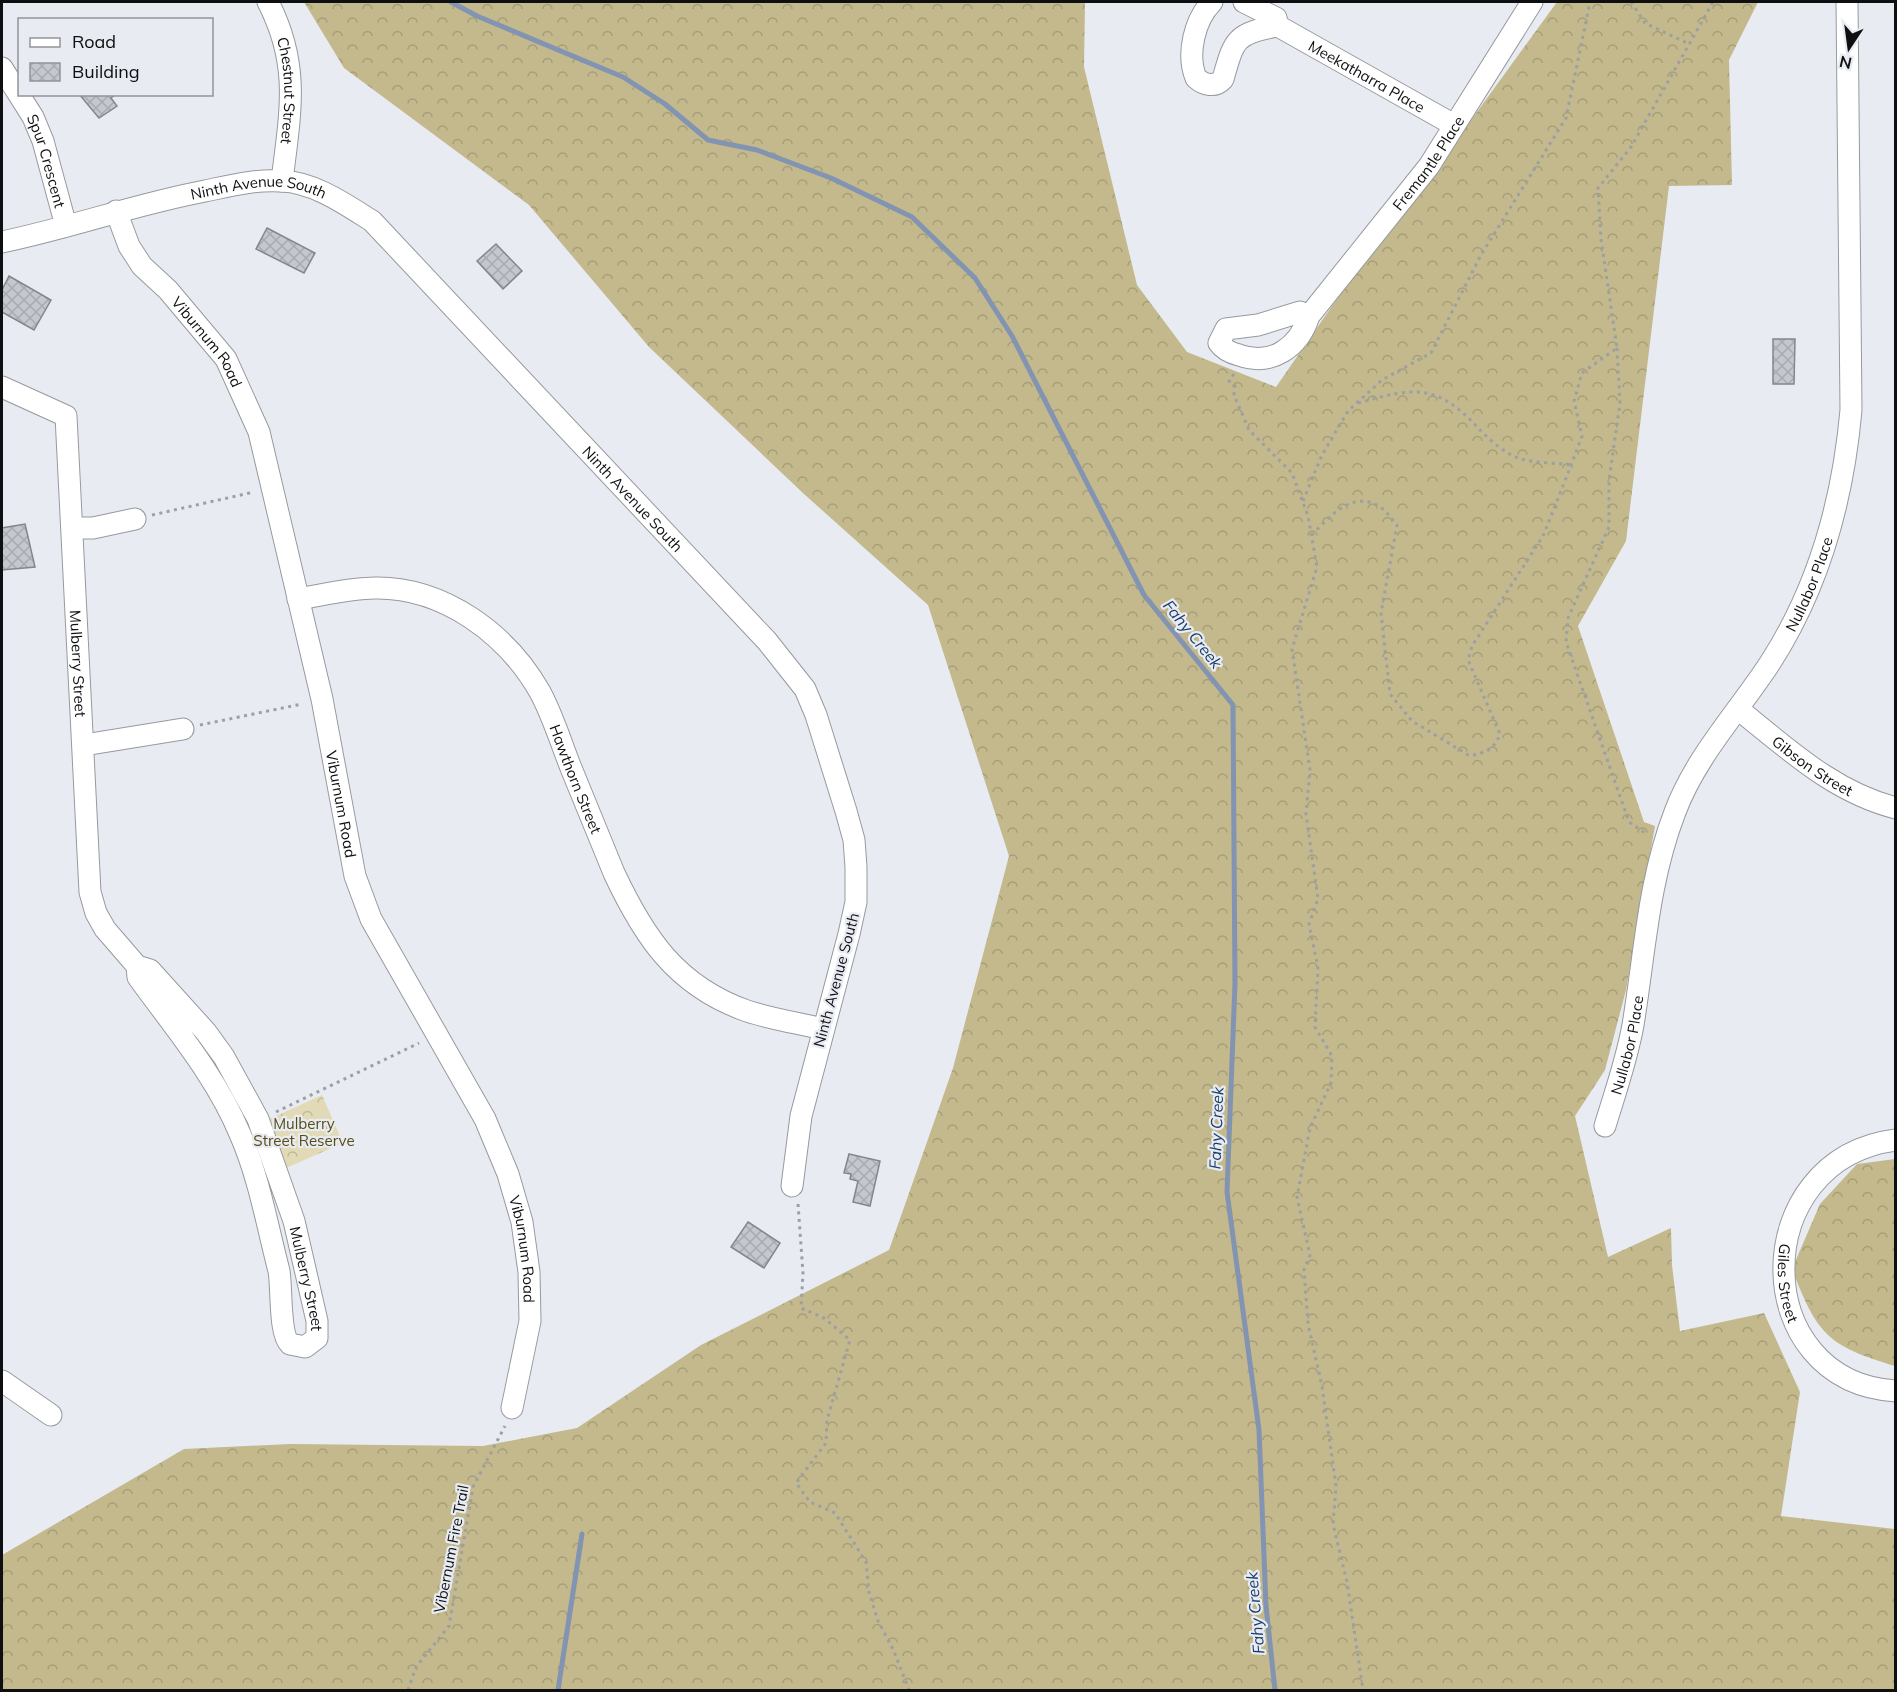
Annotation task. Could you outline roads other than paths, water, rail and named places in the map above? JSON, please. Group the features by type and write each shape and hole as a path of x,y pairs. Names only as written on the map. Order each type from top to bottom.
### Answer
{"street":[{"name":"Chestnut Street","path":"268,2 279,24 291,71 292,92 282,181"},
{"path":"1212,2 1203,12 1198,23 1193,54 1196,78 1207,85 1214,85 1223,79 1230,50 1240,39 1260,29 1278,26"},
{"name":"Meekatharra Place","path":"1244,2 1276,18 1278,26 1454,124"},
{"name":"Fremantle Place","path":"1309,316 1300,312 1258,325 1226,329 1220,343 1222,348 1245,357 1278,356 1298,340 1309,316 1430,166 1454,124 1533,2"},
{"name":"Nullabor Place","path":"1605,1126 1633,1028 1649,902 1665,841 1693,774 1714,739 1738,709 1787,633 1817,573 1828,538 1845,463 1851,410 1846,2"},
{"name":"Spur Crescent","path":"2,68 18,93"},
{"name":"Spur Crescent","path":"20,96 33,117 43,141 66,225"},
{"name":"Ninth Avenue South","path":"2,242 116,211 234,185 282,181 316,189 372,221 767,640 805,690 816,715 854,840 856,867 856,902 852,923 801,1116 792,1186"},
{"name":"Viburnum Road","path":"116,211 129,246 142,266 168,290 226,359 259,432 270,488 322,699 355,876 371,919 485,1119 508,1174 522,1222 529,1272 530,1321 513,1408"},
{"name":"Mulberry Street","path":"2,387 66,416 90,892 96,913 105,929 137,966 150,970 206,1032 224,1057 258,1119 294,1221 317,1321 317,1338 305,1347 290,1344 283,1333 279,1271 249,1158 239,1132 196,1054 138,977 137,966"},
{"path":"73,528 93,528 135,519"},
{"name":"Hawthorn Street","path":"298,598 374,588 405,591 434,599 462,612 485,627 507,647 540,694 614,873 657,951 675,968 719,999 747,1011 823,1029"},
{"name":"Gibson Street","path":"1738,709 1826,778 1851,793 1896,807"},
{"path":"84,745 183,729"},
{"name":"Giles Street","path":"1896,1140 1866,1148 1845,1158 1810,1186 1790,1224 1783,1249 1783,1274 1793,1319 1804,1340 1822,1360 1840,1374 1863,1385 1896,1391"},
{"path":"2,1381 51,1414"}],"waterway":[{"name":"Fahy Creek","path":"451,2 477,16 623,77 665,104 708,140 757,150 831,178 912,217 975,278 1012,336 1144,595 1233,705 1235,983 1227,1192 1259,1430 1266,1606 1275,1690"},
{"path":"558,1690 582,1534"}],"park label":[{"name":"Mulberry Street Reserve","path":"304,1132"}]}
